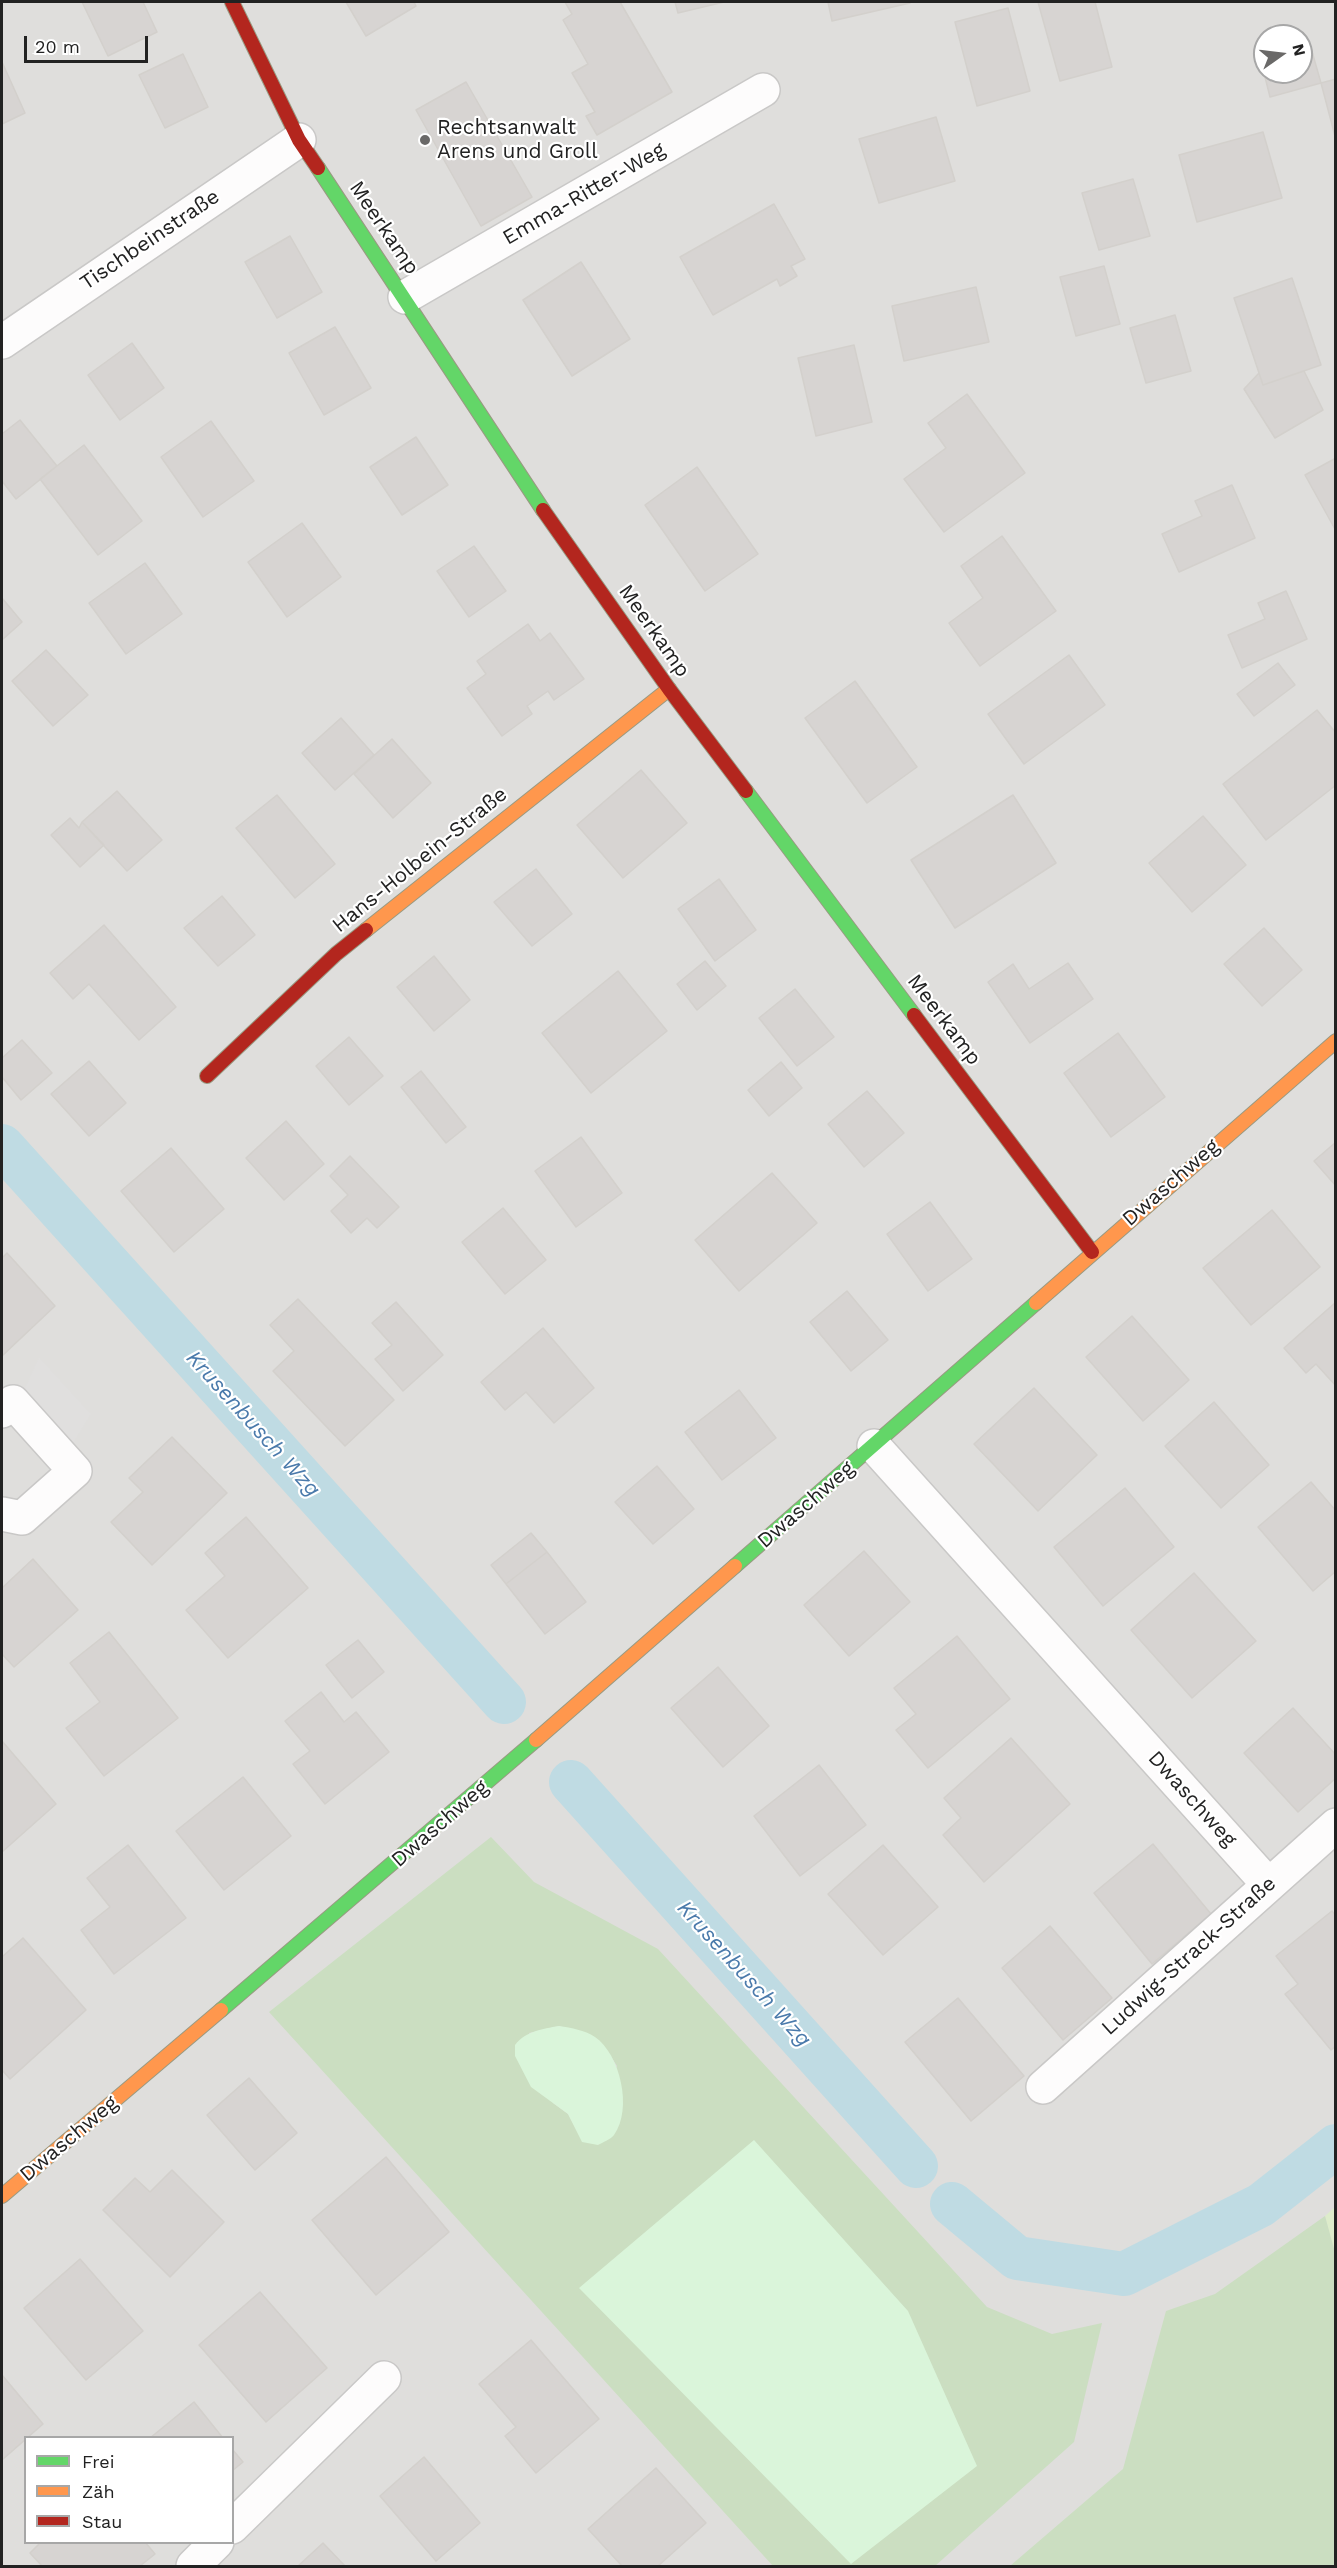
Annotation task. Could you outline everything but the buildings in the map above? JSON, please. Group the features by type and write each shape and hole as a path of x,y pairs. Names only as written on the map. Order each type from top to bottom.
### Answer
{"street":[{"name":"Meerkamp","path":"232,2 299,140 405,297 516,471 669,689 1092,1252"},
{"name":"Emma-Ritter-Weg","path":"405,297 762,90"},
{"name":"Tischbeinstraße","path":"2,342 299,140"},
{"name":"Hans-Holbein-Straße","path":"207,1076 336,954 669,689"},
{"name":"Dwaschweg","path":"2,2196 468,1800 1335,1041"},
{"path":"2,1411 13,1401 75,1471 22,1518 2,1514"},
{"name":"Dwaschweg","path":"874,1446 1268,1884"},
{"name":"Ludwig-Strack-Straße","path":"1042,2086 1335,1826"},
{"path":"234,2525 384,2378"},
{"path":"193,2566 215,2544"}],"shaded area":[{"path":"2,2 1335,2 1335,2566 2,2566"},
{"path":"39,1357 91,1414 69,1450 21,1397"}],"green space":[{"path":"491,1837 534,1882 658,1949 987,2307 1052,2334 1102,2323 1074,2442 935,2566 773,2566 269,2012","holes":["559,2026 587,2035 599,2043 617,2066 583,2142 568,2114 553,2103 529,2033"]},
{"path":"559,2026 582,2031 595,2037 604,2045 617,2069 623,2097 620,2124 612,2137 598,2145 582,2142 568,2114 531,2087 515,2056 515,2045 519,2040 535,2031"},
{"path":"754,2140 908,2311 977,2466 851,2564 579,2288"},
{"path":"1335,2207 1335,2256 1325,2216"},
{"path":"1325,2216 1336,2256 1335,2566 1010,2566 1123,2469 1166,2311 1215,2294"}],"waterway":[{"name":"Krusenbusch Wzg","path":"2,1146 504,1702"},
{"name":"Krusenbusch Wzg","path":"571,1782 916,2166"},
{"path":"952,2204 1017,2258 1124,2274 1261,2205 1336,2146"}],"traffic: fast":[{"path":"318,168 543,510"},
{"path":"746,791 914,1015"},
{"path":"735,1566 1036,1303"},
{"path":"221,2010 536,1740"}],"traffic: slow":[{"path":"366,930 669,689"},
{"path":"1036,1303 1336,1041"},
{"path":"536,1740 735,1566"},
{"path":"2,2196 221,2010"}],"traffic: jam":[{"path":"232,2 299,140 318,168"},
{"path":"543,510 669,689 746,791"},
{"path":"207,1076 336,954 366,930"},
{"path":"914,1015 1092,1252"}],"place":[{"name":"Rechtsanwalt Arens und Groll","path":"425,140"}]}
